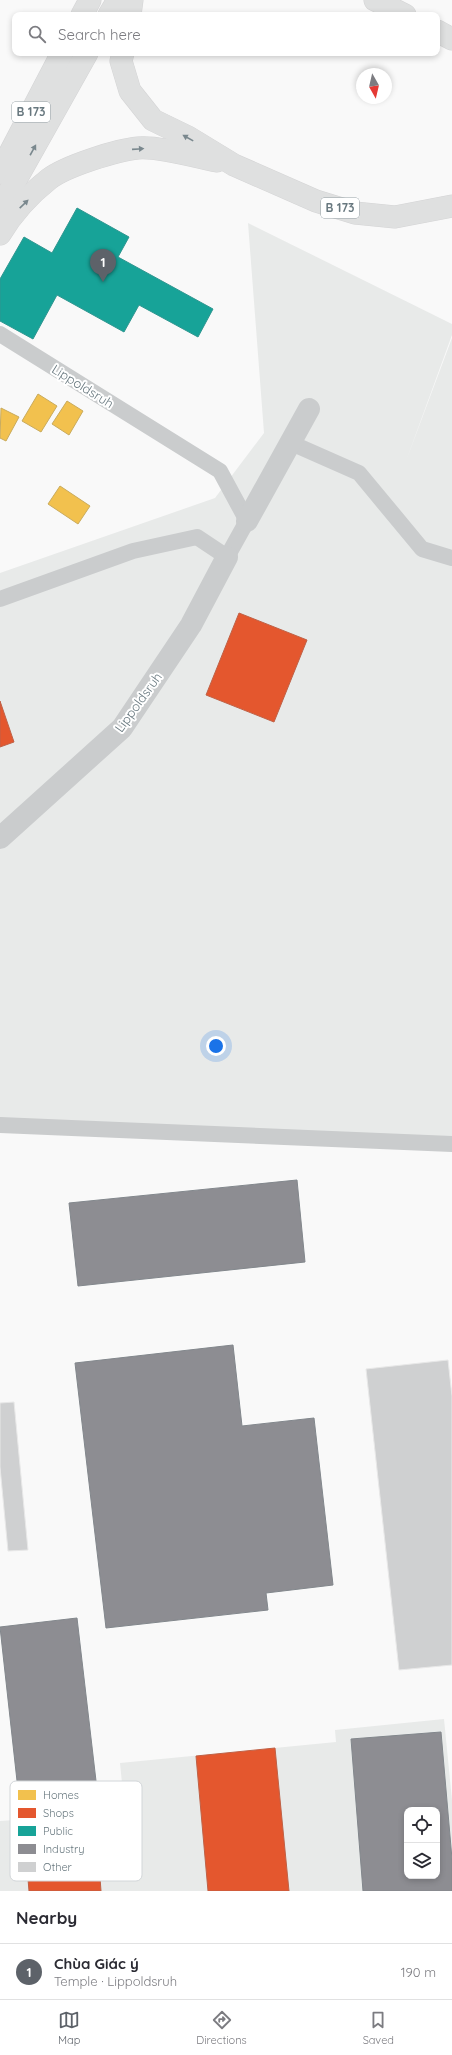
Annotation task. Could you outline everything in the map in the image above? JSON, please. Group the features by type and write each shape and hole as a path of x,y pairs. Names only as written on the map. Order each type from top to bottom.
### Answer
{"main road":[{"path":"111,12 118,0"},
{"path":"130,12 132,0"},
{"path":"375,0 399,12"},
{"path":"440,33 452,39"},
{"path":"0,141 44,56"},
{"name":"B 173","path":"0,172 60,56"},
{"name":"B 173","path":"0,208 85,56"},
{"path":"122,56 121,61 130,91 153,120 188,137 234,165"},
{"path":"0,234 11,217 50,179 95,158 139,148 175,152 234,165"},
{"name":"B 173","path":"234,165 316,201 355,213 395,217 452,206"}],"street":[{"name":"Lippoldsruh","path":"247,521 309,409"},
{"name":"Lippoldsruh","path":"0,838 122,728 191,625 227,557"}],"lane":[{"name":"Lippoldsruh","path":"0,334 220,471 247,521 227,557"},
{"path":"291,443 359,473 422,549 452,558"},
{"path":"0,599 133,551 197,537 227,557"},
{"path":"0,1125 452,1144"}],"shaded area":[{"path":"248,223 452,324 452,335 406,461 452,338 452,1144 0,1127 0,573 215,498 264,433"},
{"path":"444,1719 452,1800 452,1891 0,1891 0,1821 10,1820 10,1881 142,1881 142,1781 122,1781 120,1763 336,1742 335,1730"}],"building: Homes":[{"path":"38,394 57,406 41,432 22,421"},
{"path":"67,401 83,411 69,435 52,424"},
{"path":"1,408 19,417 6,441 0,438"},
{"path":"60,486 90,506 78,524 48,504"}],"building: Shops":[{"path":"239,613 307,640 274,722 206,695"},
{"path":"0,701 14,742 0,747"},
{"path":"275,1748 289,1891 208,1891 196,1756"},
{"path":"28,1881 100,1881 101,1891 29,1891"}],"building: Public":[{"path":"77,208 129,237 118,257 213,309 198,337 139,305 124,332 57,295 33,339 0,321 0,279 24,237 52,253"}],"building: Industry":[{"path":"297,1180 305,1262 78,1286 69,1203"},
{"path":"233,1345 242,1426 314,1418 333,1585 266,1593 268,1610 106,1628 75,1363"},
{"path":"77,1618 96,1781 17,1781 0,1627"},
{"path":"441,1732 452,1859 452,1891 363,1891 351,1739"}],"building: Other":[{"path":"448,1360 452,1396 452,1665 399,1670 366,1369"},
{"path":"14,1402 28,1550 8,1551 0,1467 0,1403"}],"place":[{"name":"Chùa Giác ý","path":"103,282"}]}
